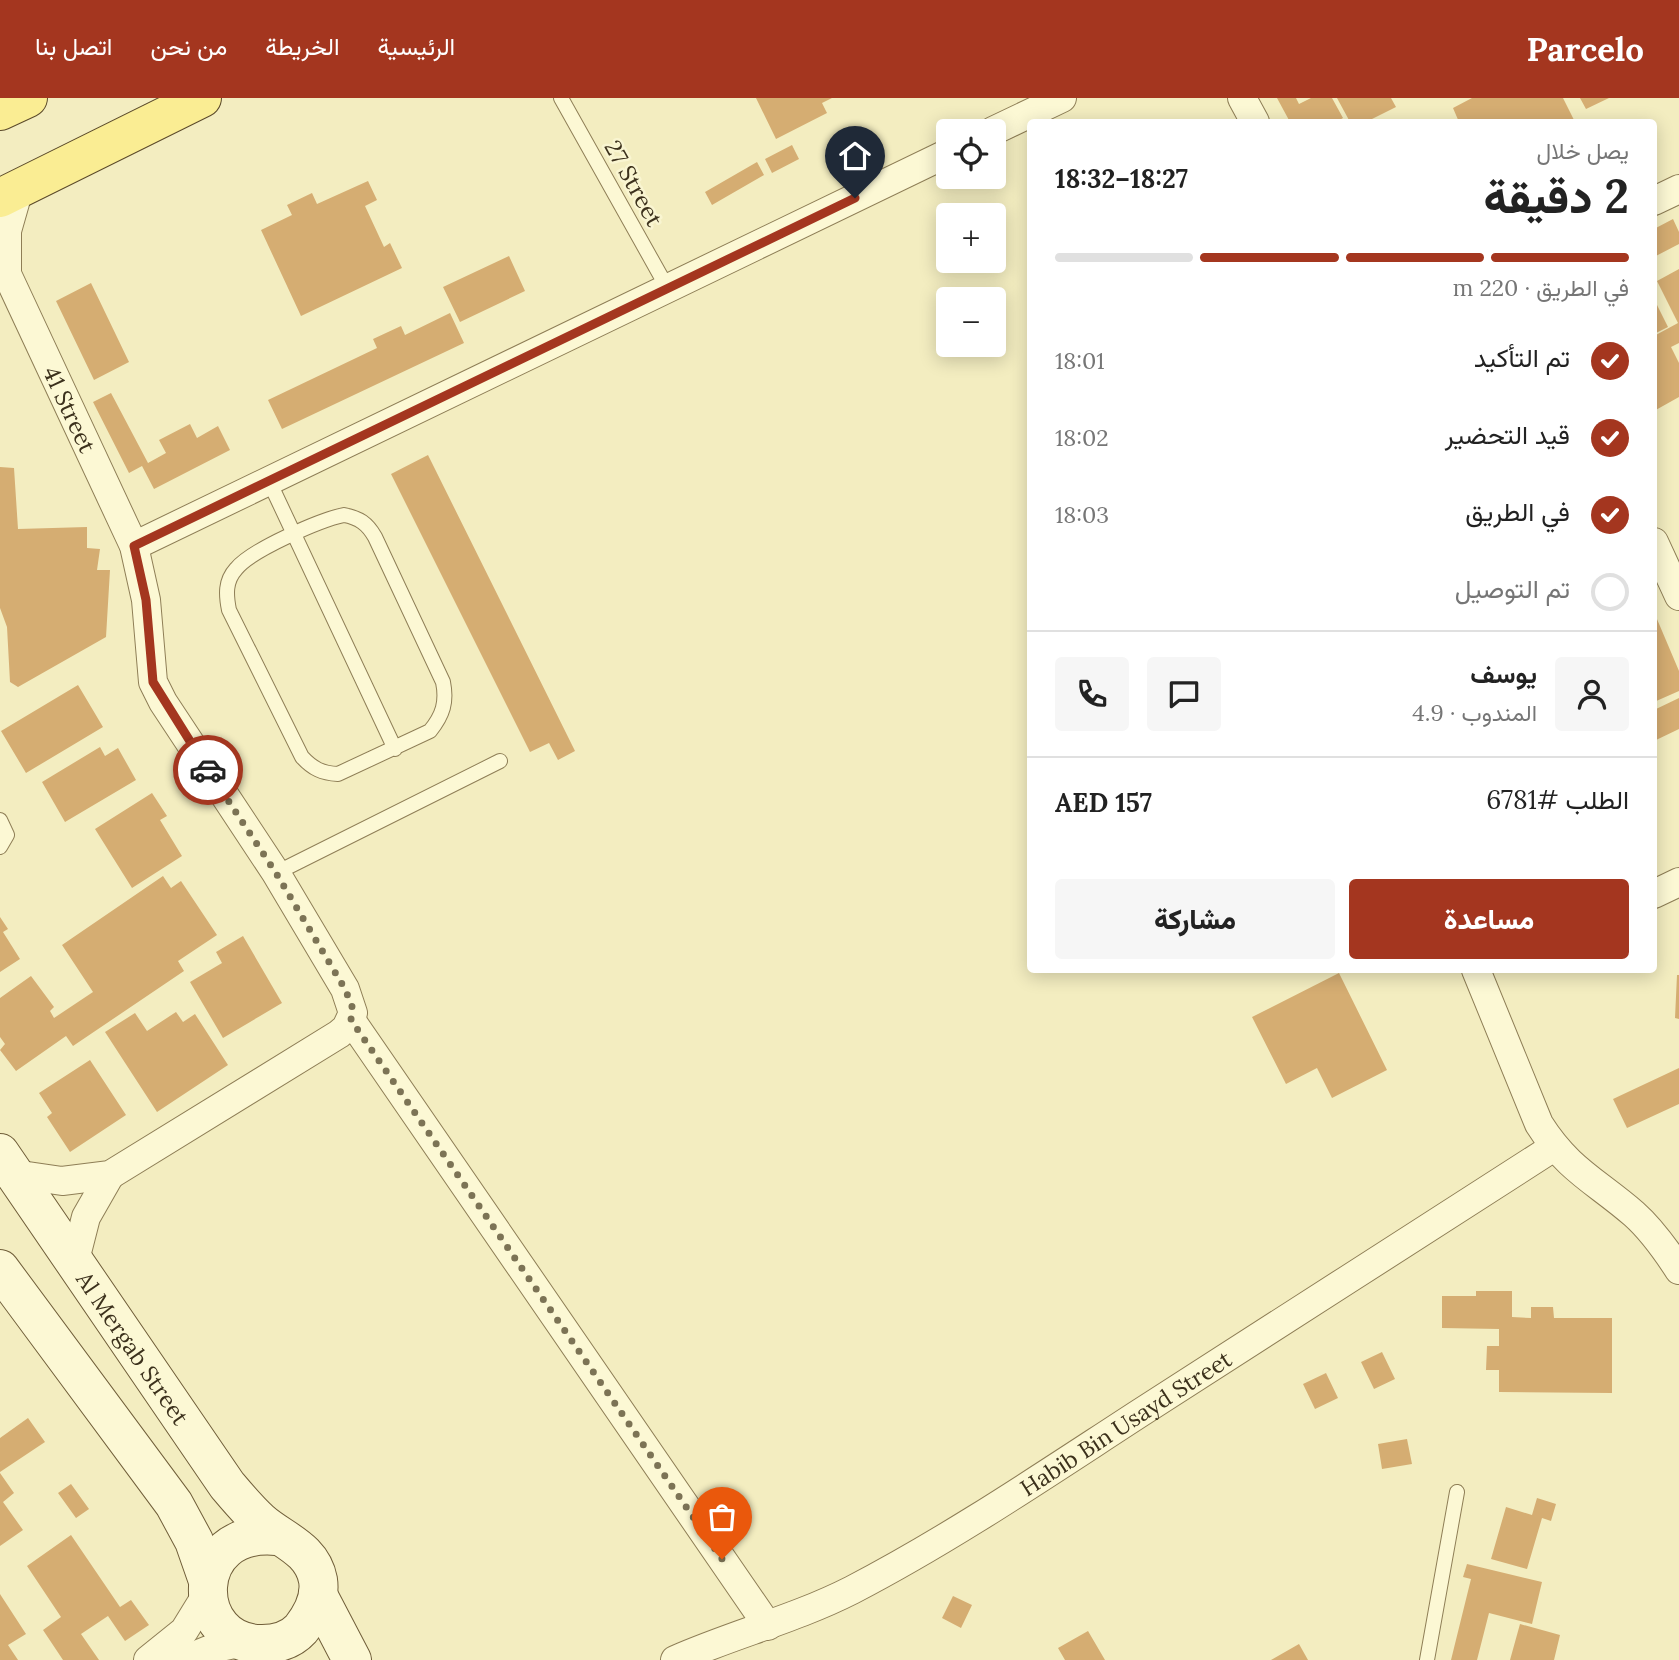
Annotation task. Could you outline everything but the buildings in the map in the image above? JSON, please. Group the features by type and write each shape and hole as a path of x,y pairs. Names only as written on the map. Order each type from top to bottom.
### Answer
{"main road":[{"path":"0,111 28,98"},
{"path":"9,193 202,98"},
{"name":"Al Mergab Street","path":"7,1164 228,1485 259,1521 278,1536"},
{"path":"0,1269 174,1504 194,1541 215,1617 222,1627 254,1649 275,1644 296,1634 311,1617 318,1595 318,1580 304,1552 278,1536 259,1534 241,1538 225,1549 214,1563 208,1587"},
{"path":"318,1595 352,1660"}],"street":[{"path":"1006,125 1062,98"},
{"path":"1242,98 1253,119"},
{"path":"134,546 936,159"},
{"path":"1657,200 1679,189"},
{"name":"41 Street","path":"9,193 3,271 134,546 146,600 153,682 163,702 276,873 345,989 352,1006 351,1020"},
{"path":"1657,548 1679,596"},
{"path":"1657,893 1679,882"},
{"path":"1483,973 1539,1124 1553,1147 1582,1176 1646,1226 1677,1265"},
{"path":"7,1164 62,1181 110,1175 339,1034 351,1020 768,1626"},
{"name":"Habib Bin Usayd Street","path":"675,1660 733,1635 768,1626 853,1589 1018,1491 1553,1147"},
{"path":"74,1264 86,1217 110,1175"},
{"path":"148,1660 184,1631 208,1587"},
{"path":"184,1660 211,1649 254,1649"}],"lane":[{"name":"27 Street","path":"561,98 668,289"},
{"path":"269,481 395,749"},
{"path":"344,515 357,518 368,525 443,681 444,708 439,721 430,731 338,774 324,773 312,767 302,757 229,610 226,596 228,581 236,568 295,534 344,515"},
{"path":"276,873 500,761"},
{"path":"0,820 7,835 0,846"},
{"path":"1427,1660 1457,1492"}],"way so far":[{"path":"208,770 276,873 345,989 352,1006 351,1020 722,1559"}],"route":[{"path":"208,770 163,702 153,682 146,600 134,546 855,198"}]}
